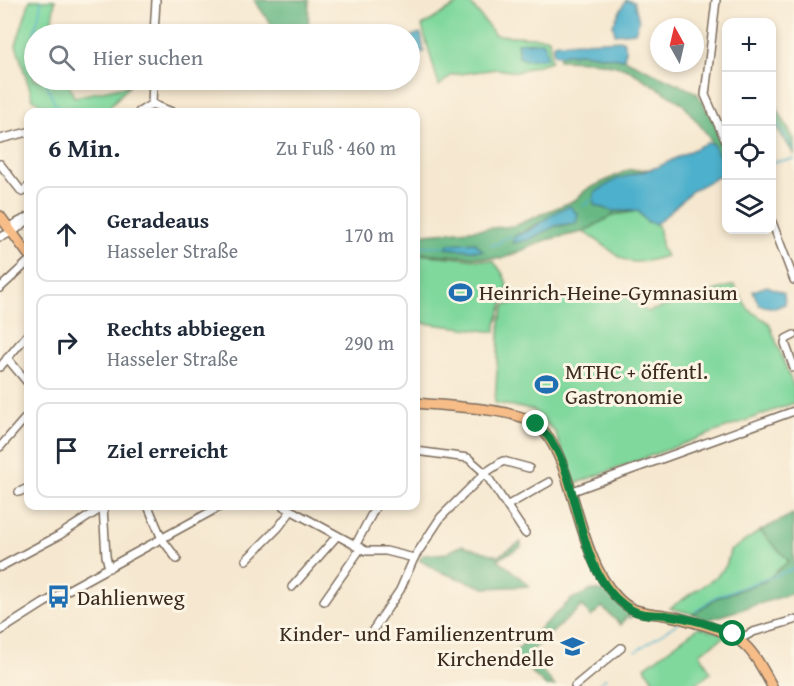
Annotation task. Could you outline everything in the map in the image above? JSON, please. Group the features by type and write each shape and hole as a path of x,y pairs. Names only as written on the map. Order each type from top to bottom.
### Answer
{"main road":[{"path":"0,216 24,248"},
{"path":"420,403 508,414 529,420 540,427 553,443 587,549 608,587 620,601 639,613 673,616 725,631 740,639 752,653 772,686"}],"street":[{"path":"155,24 156,0"},
{"path":"716,0 705,95 722,133"},
{"path":"152,104 153,90"},
{"path":"146,108 152,104"},
{"path":"152,104 162,108"},
{"path":"0,139 24,133"},
{"path":"0,164 22,192 24,190"},
{"path":"0,237 24,221"},
{"path":"776,234 794,280"},
{"path":"0,288 24,266"},
{"path":"794,335 786,339 785,343 794,368"},
{"path":"0,366 24,338"},
{"path":"7,358 24,378"},
{"path":"570,492 794,411"},
{"path":"0,447 24,420"},
{"path":"420,452 468,458 485,473 508,505 516,523 525,533"},
{"path":"373,630 407,578 414,558 441,517 485,473 503,461 529,468"},
{"path":"508,505 549,482"},
{"path":"19,492 24,490"},
{"path":"0,567 58,536 98,510"},
{"path":"104,510 106,556 109,568"},
{"path":"150,510 162,538 177,559"},
{"path":"0,631 28,612 214,510"},
{"path":"246,560 278,528 291,510 358,547 414,558"},
{"path":"324,602 358,547 374,510"},
{"path":"292,586 337,536"},
{"path":"740,639 753,632 794,620"},
{"path":"575,686 621,648"}],"green space":[{"path":"30,0 55,0 51,24 24,24 24,70 16,45"},
{"path":"254,0 309,0 308,24 271,24"},
{"path":"464,0 468,0 495,35 549,38 551,61 516,72 497,69 452,75 439,86 422,26"},
{"path":"581,53 624,59 697,93 722,136 722,163 707,134 682,103 626,68 591,61 559,60 559,55"},
{"path":"30,90 71,90 74,97 107,90 125,90 110,108 45,108 33,99"},
{"path":"776,107 794,139 794,154 776,127"},
{"path":"655,169 635,173 594,193 612,211 638,211 613,215 583,232 546,240 502,259 420,253 420,235 514,226 575,200 586,190 628,170","holes":["564,208 571,225 555,226 513,238"]},
{"path":"638,211 646,221 658,225 662,249 666,256 638,262 629,261 583,232 613,215"},
{"name":"Heinrich-Heine-Gymnasium","path":"420,254 493,261 502,272 507,289 495,332 420,323"},
{"path":"734,285 748,309 769,323 794,388 794,403 574,484 555,432 533,410 495,403 500,321 505,305 626,292 647,312"},
{"path":"793,514 794,593 707,620 693,614 717,598 765,581 789,561 760,531"},
{"path":"760,531 789,561 765,581 717,598 693,614 670,608 716,577 726,566 730,551"},
{"path":"521,542 521,547 498,559 530,586 485,588 438,571 419,560 423,555 447,553 462,545 498,556"},
{"path":"592,590 613,597 630,613 630,618 626,617 621,625 602,607 591,617 582,606 528,654 555,686 546,686 512,654 572,599"},
{"path":"699,627 727,635 700,653 711,673 692,686 656,686 645,667"}],"water":[{"path":"626,0 634,2 639,21 635,32 615,34 613,24"},
{"path":"420,34 421,34 424,52 420,53"},
{"path":"623,40 626,49 624,59 581,53 555,55 553,53 553,44"},
{"path":"544,42 547,57 526,60 519,57 517,43"},
{"path":"706,143 713,144 722,162 722,175 693,190 654,224 646,221 638,211 612,211 594,205 594,193 617,179 658,167"},
{"path":"570,206 578,215 576,223 555,226 529,240 512,243 516,235 530,230 556,212"},
{"path":"475,242 483,251 446,248 448,244"},
{"path":"767,286 784,293 785,304 775,308 759,305 753,291"}],"waterway":[{"path":"37,24 41,0"},
{"path":"49,90 59,108"},
{"path":"776,123 794,150"},
{"path":"776,161 794,159"},
{"path":"583,206 594,198"},
{"path":"490,245 498,244 509,236 514,239"},
{"path":"420,246 448,246"},
{"path":"695,612 715,597 794,569"},
{"path":"636,651 678,623"},
{"path":"596,686 606,678"}],"place":[{"name":"Heinrich-Heine-Gymnasium","path":"461,292"},
{"name":"MTHC + öffentl. Gastronomie","path":"547,384"},
{"name":"Dahlienweg","path":"59,597"},
{"name":"Kinder- und Familienzentrum Kirchendelle","path":"572,646"}],"route":[{"path":"536,424 553,443 558,453 583,538 592,560 608,587 620,601 629,609 639,613 673,616 733,634"}]}
